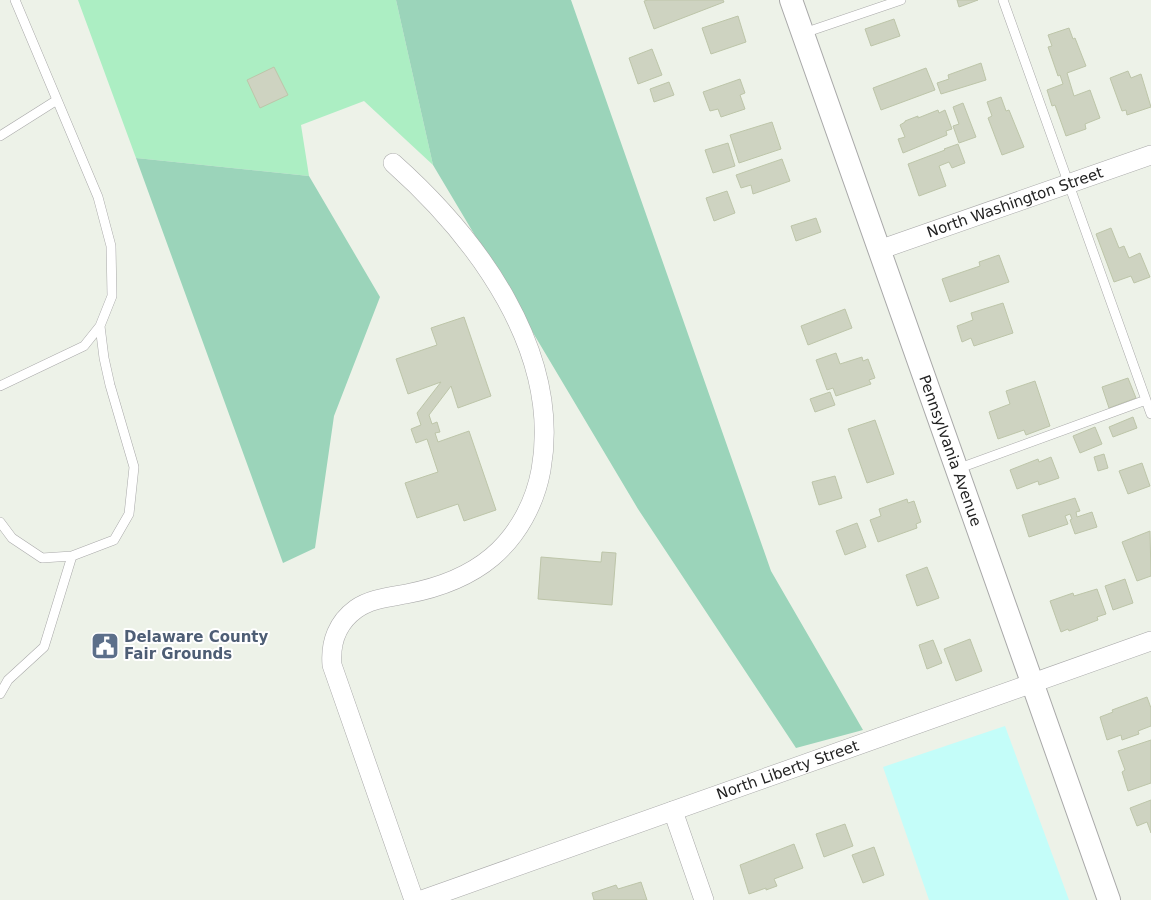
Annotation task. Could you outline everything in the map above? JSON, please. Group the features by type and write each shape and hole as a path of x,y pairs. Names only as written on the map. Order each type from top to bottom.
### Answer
{"street":[{"name":"Pennsylvania Avenue","path":"790,0 1109,900"},
{"name":"North Washington Street","path":"879,250 1151,155"},
{"path":"394,163 420,187 468,241 495,279 515,317 531,358 541,394 545,428 544,450 538,484 532,499 513,535 492,557 470,572 445,584 373,601 358,607 345,618 335,633 331,656 332,664 414,900"},
{"name":"North Liberty Street","path":"422,900 1151,641"},
{"path":"673,811 704,900"}],"lane":[{"path":"0,386 84,346 100,326 112,296 111,246 98,197 15,0"},
{"path":"802,34 901,0"},
{"path":"1003,0 1151,414"},
{"path":"0,136 57,100"},
{"path":"0,522 12,538 42,558 72,556 114,540 129,514 134,468 110,384 100,326"},
{"path":"956,469 1146,400"},
{"path":"0,694 8,680 44,647 72,556"}],"green space":[{"path":"78,0 396,0 433,165 364,101 301,125 309,176 136,158"},
{"path":"396,0 571,0 771,571 863,730 796,748 638,509 433,165"},
{"path":"136,158 309,176 380,297 334,416 315,548 283,563"}],"shaded area":[{"path":"1005,726 1069,900 929,900 883,767"}],"building":[{"path":"723,0 724,2 654,29 644,1"},
{"path":"957,0 978,0 959,7"},
{"path":"738,16 746,42 711,54 702,28"},
{"path":"894,19 900,36 871,46 865,29"},
{"path":"1069,28 1086,66 1067,73 1074,96 1090,90 1100,118 1085,124 1086,129 1066,136 1055,105 1052,106 1047,90 1063,84 1060,75 1058,76 1048,47 1052,46 1048,35"},
{"path":"652,49 662,75 638,84 629,58"},
{"path":"981,63 986,80 941,94 937,83 949,79 948,75"},
{"path":"274,67 288,95 260,108 247,80"},
{"path":"926,68 935,90 881,110 873,88"},
{"path":"1128,71 1131,78 1141,74 1151,107 1127,115 1126,110 1122,111 1110,78"},
{"path":"740,79 745,93 740,95 745,109 721,117 718,109 710,111 703,92"},
{"path":"669,82 674,95 654,102 650,89"},
{"path":"1001,97 1006,111 1009,110 1024,147 1002,155 988,118 992,116 987,102"},
{"path":"963,103 976,137 959,143 953,126 959,124 953,107"},
{"path":"938,110 939,113 945,110 952,129 946,131 947,135 903,153 898,139 905,137 900,125 905,121"},
{"path":"772,122 781,149 739,163 730,135"},
{"path":"728,143 735,166 713,173 705,150"},
{"path":"958,144 965,163 952,168 949,162 939,166 946,186 919,196 908,164"},
{"path":"782,159 790,181 753,194 751,185 741,188 736,175"},
{"path":"727,191 735,213 714,221 706,198"},
{"path":"816,218 821,232 796,241 791,226"},
{"path":"1111,228 1119,248 1124,246 1129,258 1140,253 1150,277 1134,283 1131,276 1114,282 1096,234"},
{"path":"999,255 1009,282 950,302 942,279 980,266 979,262"},
{"path":"1003,303 1013,333 974,346 971,338 962,342 957,326 973,320 971,313"},
{"path":"845,309 852,328 808,345 801,326"},
{"path":"464,317 491,396 458,408 451,386 429,415 432,424 437,422 440,432 435,433 438,442 469,431 496,510 464,521 458,504 417,518 405,483 438,472 427,439 416,443 411,429 421,425 417,413 441,382 408,394 396,359 437,345 431,328"},
{"path":"836,353 840,364 862,357 863,361 868,359 875,378 869,380 871,384 836,396 833,388 827,390 816,360"},
{"path":"1128,378 1136,398 1109,408 1102,387"},
{"path":"1035,381 1050,426 1026,435 1024,430 998,439 989,412 1010,404 1006,391"},
{"path":"830,392 835,405 815,412 810,399"},
{"path":"1133,417 1137,428 1113,437 1109,427"},
{"path":"875,420 894,474 867,483 848,429"},
{"path":"1095,427 1102,444 1080,453 1073,436"},
{"path":"1104,454 1108,468 1098,471 1094,457"},
{"path":"1051,457 1059,478 1039,485 1038,481 1017,489 1010,470 1038,459 1039,462"},
{"path":"1142,463 1150,486 1128,494 1119,471"},
{"path":"835,476 842,498 819,505 812,482"},
{"path":"1075,498 1080,511 1076,512 1077,517 1092,512 1097,527 1075,534 1070,514 1065,516 1068,524 1029,537 1022,515"},
{"path":"907,499 908,503 914,501 921,522 916,524 917,528 878,542 870,520 881,516 879,509"},
{"path":"857,523 866,547 845,555 836,531"},
{"path":"1150,531 1151,576 1137,581 1122,542"},
{"path":"602,552 616,553 612,605 538,599 541,557 601,562"},
{"path":"927,567 939,598 917,606 906,575"},
{"path":"1125,579 1133,603 1113,610 1105,586"},
{"path":"1097,589 1106,614 1097,617 1098,620 1069,631 1068,629 1061,632 1050,601 1073,593 1074,596"},
{"path":"970,639 982,671 956,681 944,649"},
{"path":"933,640 942,663 927,669 919,645"},
{"path":"1147,697 1151,708 1151,726 1138,731 1139,734 1122,740 1121,735 1107,740 1100,717 1113,712 1112,710"},
{"path":"1151,740 1151,783 1128,791 1122,772 1125,770 1118,751"},
{"path":"1151,800 1151,833 1147,822 1137,826 1130,808"},
{"path":"845,824 853,846 824,857 816,834"},
{"path":"794,844 803,868 774,879 777,886 749,894 740,865"},
{"path":"874,847 884,875 863,883 852,855"},
{"path":"641,882 647,900 594,900 592,893 616,885 618,889"}],"place":[{"name":"Delaware County Fair Grounds","path":"105,646"}]}
